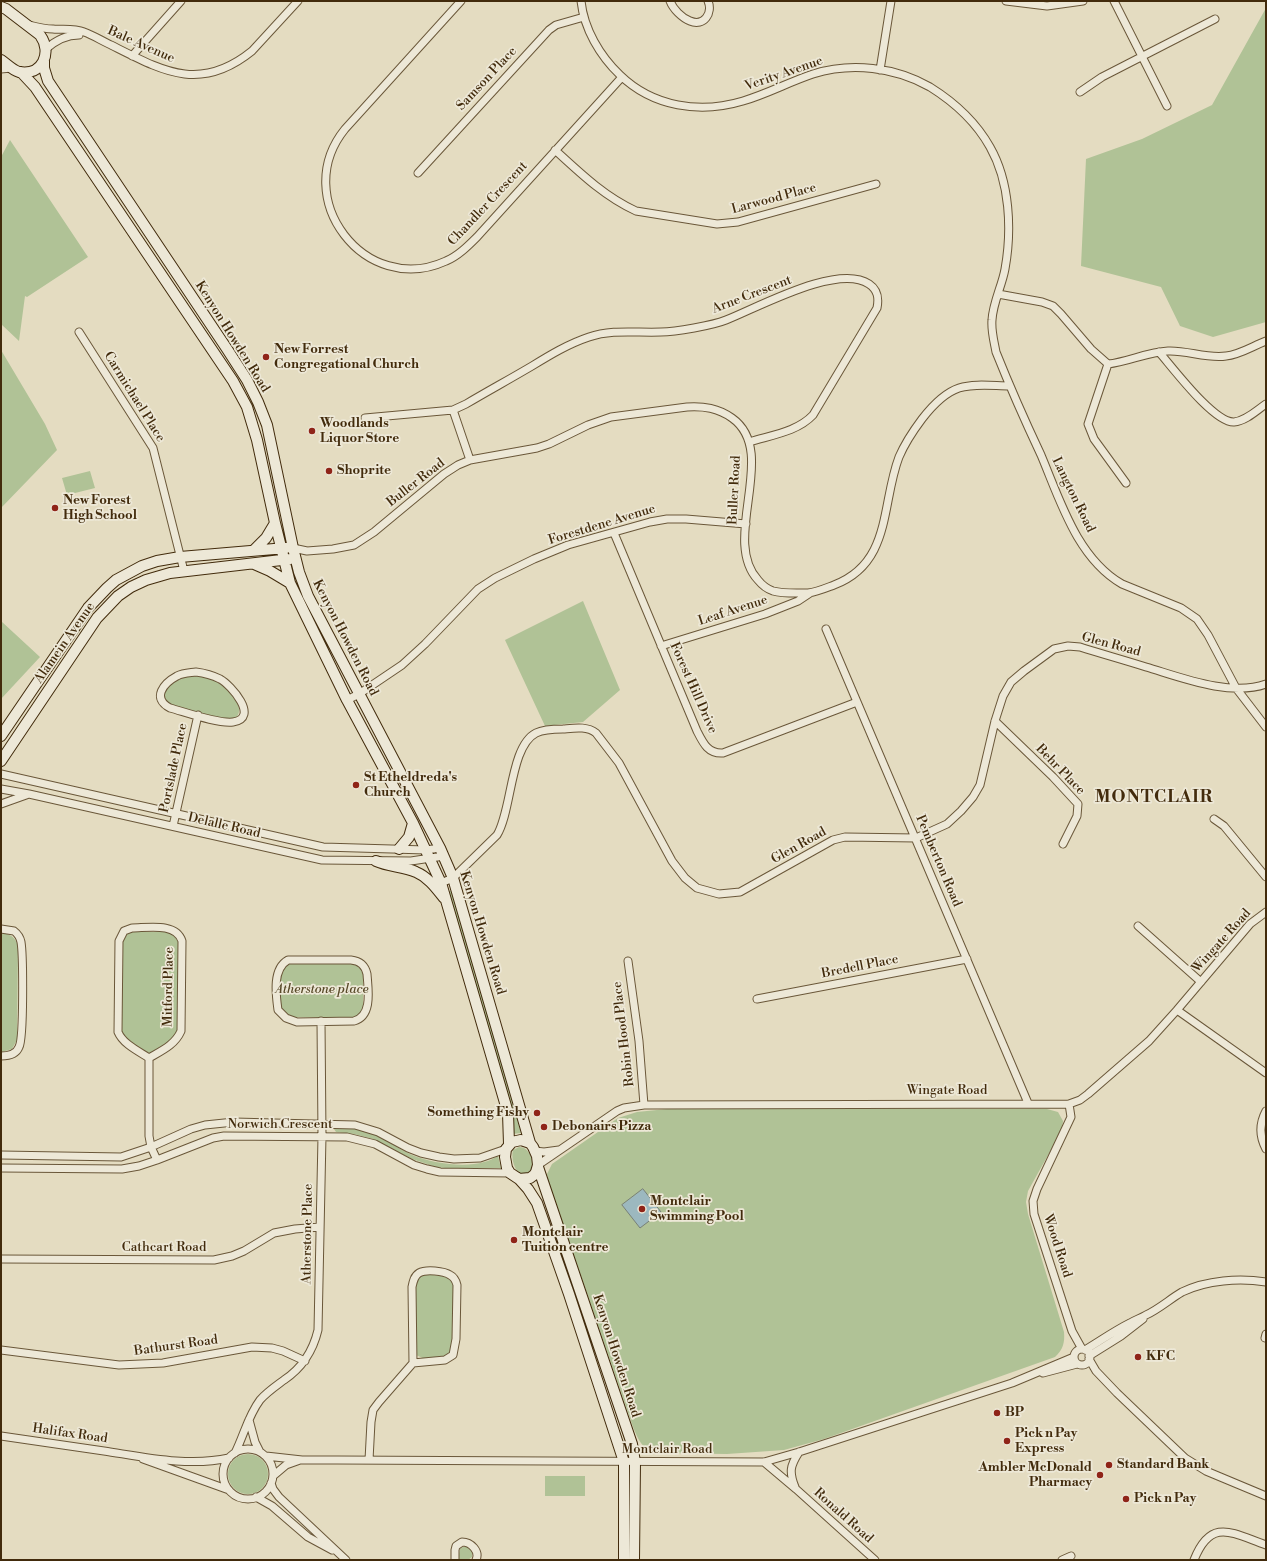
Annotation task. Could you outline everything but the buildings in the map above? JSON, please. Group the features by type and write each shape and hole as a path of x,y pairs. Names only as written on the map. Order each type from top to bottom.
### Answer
{"street":[{"path":"132,56 181,1"},
{"name":"Bale Avenue","path":"27,24 44,28 83,31 157,68 176,73 187,74 213,72 233,64 252,51 298,1"},
{"name":"Chandler Crescent","path":"461,1 356,116 340,136 334,146 328,162 326,188 331,214 340,231 358,250 374,260 399,268 425,268 446,261 464,249 477,237 622,77"},
{"name":"Verity Avenue","path":"581,1 584,17 597,47 611,66 635,87 653,98 676,105 698,108 721,107 744,101 813,74 863,67 905,76 940,94 968,118 990,147 998,164 1004,183 1008,246 1005,271 998,294"},
{"path":"670,1 673,7 686,19 691,22 697,22 705,19 709,14 710,7 708,1"},
{"path":"880,70 891,1"},
{"path":"1006,1 1047,6 1083,1"},
{"path":"1114,1 1167,106"},
{"path":"1,60 6,69 21,72 30,71 40,66 44,62 46,49 40,35 3,7"},
{"name":"Samson Place","path":"418,173 549,30 556,25 584,17"},
{"path":"1080,92 1102,78 1215,20"},
{"name":"Bale Avenue","path":"46,49 67,36 91,36"},
{"name":"Kenyon Howden Road","path":"44,62 45,74 48,81 247,380 262,409 272,443 299,572 308,596 442,852 453,878 532,1147"},
{"name":"Kenyon Howden Road","path":"21,72 35,87 109,196 233,381 247,407 258,440 280,548 290,583 347,700 413,823 428,854 437,884 446,901 508,1113 508,1147"},
{"name":"Larwood Place","path":"555,150 596,186 636,211 717,224 738,222 876,184"},
{"path":"109,196 120,189"},
{"name":"Arne Crescent","path":"365,418 453,410 466,404 562,348 590,337 619,331 661,332 694,328 725,320 811,285 834,279 857,279 866,281 873,286 877,292 877,308 813,415 807,422 792,429 749,442"},
{"path":"998,294 1042,302 1053,306 1091,349 1108,364 1118,363 1159,352 1182,351 1207,355 1233,355 1266,341"},
{"name":"Langton Road","path":"998,294 992,321 992,335 996,352 1069,520 1090,554 1104,571 1113,579 1181,608 1197,619 1208,635 1236,688 1266,727"},
{"path":"183,306 194,299"},
{"name":"Carmichael Place","path":"79,332 153,448 184,571"},
{"path":"1159,352 1208,407 1220,418 1231,422 1241,420 1266,404"},
{"path":"1108,364 1089,419 1088,427 1110,463 1126,483"},
{"name":"Buller Road","path":"293,548 307,551 347,547 360,542 444,474 458,465 470,460 537,448 549,444 588,425 611,417 687,407 707,407 727,414 742,427 749,442 751,476 744,547 752,572 761,584 768,589 780,593 811,592 848,579 870,559 882,530 898,458 908,438 934,405 950,392 966,386 1010,386"},
{"path":"453,410 470,460"},
{"name":"Forestdene Avenue","path":"347,700 359,694 402,665 469,598 486,584 512,570 568,545 650,522 666,519 686,519 746,524"},
{"path":"254,550 266,538 275,523"},
{"name":"Forest Hill Drive","path":"614,533 702,740 706,747 716,754 723,754 857,702"},
{"name":"Alamein Avenue","path":"1,736 82,616 116,580 142,566 157,561 180,557 293,548"},
{"path":"296,559 307,551"},
{"name":"Alamein Avenue","path":"1,761 97,618 108,606 131,587 164,574 296,559"},
{"path":"251,564 268,570 290,583"},
{"name":"Leaf Avenue","path":"661,646 765,614 798,602 811,592"},
{"name":"Pemberton Road","path":"826,629 1028,1103"},
{"name":"Glen Road","path":"437,884 453,878 498,835 502,827 514,774 524,747 530,737 535,733 551,730 589,728 596,733 622,767 672,861 691,884 707,892 719,894 740,892 821,846 839,838 916,838 947,824 961,811 977,790 983,776 995,721 1003,696 1011,682 1046,654 1060,647 1080,647 1199,683 1236,688 1266,684"},
{"name":"Portslade Place","path":"189,673 203,673 212,675 220,679 229,687 241,702 244,710 242,718 235,722 198,715 166,706 160,697 160,692 165,684 177,676 189,673"},
{"name":"Portslade Place","path":"173,826 198,715"},
{"name":"Behr Place","path":"995,721 1053,777 1078,804 1077,816 1063,844"},
{"name":"Delalle Road","path":"1,774 323,847 399,849 428,854"},
{"name":"Delalle Road","path":"1,789 322,860 411,861 428,854 442,852"},
{"path":"1,804 29,794"},
{"path":"1214,819 1224,826 1266,877"},
{"path":"399,849 409,837 413,823"},
{"path":"376,861 386,866 416,872 437,884"},
{"name":"Wingate Road","path":"538,1166 560,1149 617,1111 624,1108 644,1105 1069,1104 1080,1100 1088,1094 1140,1050 1177,1010 1250,924 1266,912"},
{"path":"1138,926 1201,982"},
{"name":"Mitford Place","path":"132,928 170,929 177,933 182,941 181,1031 178,1037 171,1044 149,1058 126,1043 118,1032 119,941 124,931 132,928"},
{"path":"1,929 14,932 20,938 22,952 21,1043 15,1053 8,1056 1,1056"},
{"name":"Bredell Place","path":"757,999 967,959"},
{"path":"291,960 351,960 360,962 368,974 367,1007 364,1014 358,1020 354,1021 321,1022 290,1021 278,1010 277,976 280,967 291,960"},
{"name":"Robin Hood Place","path":"628,961 639,1041 644,1105"},
{"path":"1177,1010 1266,1073"},
{"name":"Atherstone Place","path":"235,1453 254,1408 262,1398 292,1375 304,1361 316,1341 318,1330 322,1136 321,1022"},
{"path":"149,1058 148,1117 151,1147 157,1160"},
{"name":"Wood Road","path":"1069,1104 1071,1111 1068,1124 1037,1189 1033,1204 1034,1214 1072,1330 1082,1354 1096,1371 1185,1458 1206,1471 1266,1496"},
{"path":"1266,1111 1260,1128 1261,1140 1266,1149"},
{"name":"Norwich Crescent","path":"1,1155 121,1157 151,1147 191,1129 219,1123 355,1125 367,1128 408,1148 439,1157 472,1159 508,1147"},
{"name":"Norwich Crescent","path":"1,1168 126,1168 157,1160 213,1138 224,1136 347,1136 375,1144 414,1165 433,1171 510,1173"},
{"path":"521,1140 532,1147 538,1166 536,1172 530,1178 519,1179 510,1173 505,1157 508,1147 521,1140"},
{"name":"Wingate Road","path":"532,1147 544,1152 560,1149"},
{"path":"65,1156 65,1169"},
{"name":"Kenyon Howden Road","path":"538,1166 632,1444 635,1462 629,1560"},
{"name":"Kenyon Howden Road","path":"519,1179 533,1196 541,1214 624,1462 629,1560"},
{"path":"541,1214 553,1210"},
{"name":"Cathcart Road","path":"1,1259 214,1260 232,1256 244,1251 274,1233 295,1229 320,1227"},
{"path":"369,1460 370,1422 374,1410 379,1402 413,1363 412,1287 415,1277 424,1271 441,1272 451,1275 456,1280 457,1285 456,1339 453,1355 445,1360 413,1363"},
{"name":"Montclair Road","path":"1019,1380 1082,1354 1128,1324 1145,1316 1182,1292 1196,1286 1212,1282 1256,1280 1266,1282"},
{"path":"569,1294 580,1289"},
{"name":"Bathurst Road","path":"1,1350 119,1365 163,1363 240,1348 263,1347 283,1351 304,1361"},
{"path":"1080,1364 1082,1354"},
{"name":"Montclair Road","path":"263,1454 302,1460 764,1462 1019,1380 1080,1364 1082,1354"},
{"name":"Wood Road","path":"1080,1364 1096,1371"},
{"path":"249,1420 255,1442 263,1454"},
{"name":"Halifax Road","path":"1,1436 135,1456 201,1462 229,1458"},
{"path":"230,1490 226,1485 224,1471 229,1458 235,1453 247,1449 263,1454"},
{"name":"Ronald Road","path":"796,1489 790,1475 792,1466 799,1452"},
{"name":"Halifax Road","path":"263,1454 273,1469 273,1489 279,1497 343,1558"},
{"name":"Halifax Road","path":"135,1456 161,1467 230,1490 242,1498 256,1497 272,1506 308,1537 343,1558"},
{"name":"Montclair Road","path":"272,1480 286,1465 302,1460"},
{"name":"Ronald Road","path":"764,1462 875,1560"},
{"path":"256,1497 262,1494 272,1480"},
{"path":"1194,1560 1204,1540 1210,1535 1223,1531 1266,1545"},
{"path":"456,1560 456,1546 462,1542 469,1544 476,1550 478,1555 476,1560"},
{"path":"1062,1560 1071,1556"}],"green space":[{"path":"1266,8 1266,322 1213,337 1180,326 1161,287 1081,266 1086,159 1142,139 1212,105"},
{"path":"10,140 88,257 27,297 25,296 19,341 1,324 1,157"},
{"path":"1,350 45,424 57,450 1,508"},
{"path":"90,471 95,488 67,495 62,478"},
{"path":"583,601 620,690 583,722 545,726 505,640"},
{"path":"1,621 40,657 1,699"},
{"path":"190,676 208,678 222,685 237,701 239,713 236,718 224,720 168,704 163,695 167,687 177,680"},
{"path":"452,891 521,1133 513,1134 513,1112 448,892"},
{"path":"132,932 169,932 178,941 178,1030 174,1038 151,1053 138,1049 121,1031 122,942 125,935"},
{"path":"1,933 12,936 18,946 17,1040 12,1049 2,1052"},
{"name":"Atherstone place","path":"289,963 354,963 358,965 363,971 363,1007 359,1017 289,1017 282,1009 279,991 280,973"},
{"path":"677,1108 1047,1109 1058,1112 1063,1121 1062,1130 1028,1191 1026,1202 1028,1214 1064,1332 1062,1349 1055,1357 824,1439 784,1450 727,1454 655,1453 647,1449 639,1439 633,1427 547,1174 552,1164 618,1118 637,1112"},
{"path":"354,1128 370,1132 412,1155 448,1164 476,1164 488,1161 498,1156 501,1168 436,1167 412,1159 373,1139 354,1134 336,1132 334,1129"},
{"path":"519,1147 526,1149 530,1155 532,1163 531,1170 522,1174 516,1169 512,1155 513,1150"},
{"path":"424,1274 449,1277 454,1282 453,1349 447,1357 425,1359 416,1355 415,1290 417,1278"},
{"path":"248,1454 262,1460 268,1474 262,1488 248,1494 234,1488 228,1474 234,1460"},
{"path":"545,1476 585,1476 585,1496 545,1496"},
{"path":"467,1546 472,1551 472,1557 468,1560 458,1560 460,1548"}],"water":[{"name":"Montclair Swimming Pool","path":"643,1189 661,1212 640,1228 622,1205"}],"place":[{"name":"New Forrest Congregational Church","path":"266,357"},
{"name":"Woodlands Liquor Store","path":"312,431"},
{"name":"Shoprite","path":"329,471"},
{"name":"New Forest High School","path":"55,508"},
{"name":"St Etheldreda's Church","path":"356,785"},
{"name":"Something Fishy","path":"537,1113"},
{"name":"Debonairs Pizza","path":"544,1127"},
{"name":"Montclair Swimming Pool","path":"642,1209"},
{"name":"Montclair Tuition centre","path":"514,1240"},
{"name":"KFC","path":"1138,1357"},
{"name":"BP","path":"997,1413"},
{"name":"Pick n Pay Express","path":"1007,1441"},
{"name":"Standard Bank","path":"1109,1465"},
{"name":"Ambler McDonald Pharmacy","path":"1100,1475"},
{"name":"Pick n Pay","path":"1126,1499"}],"district":[{"name":"MONTCLAIR","path":"1154,798"}]}
